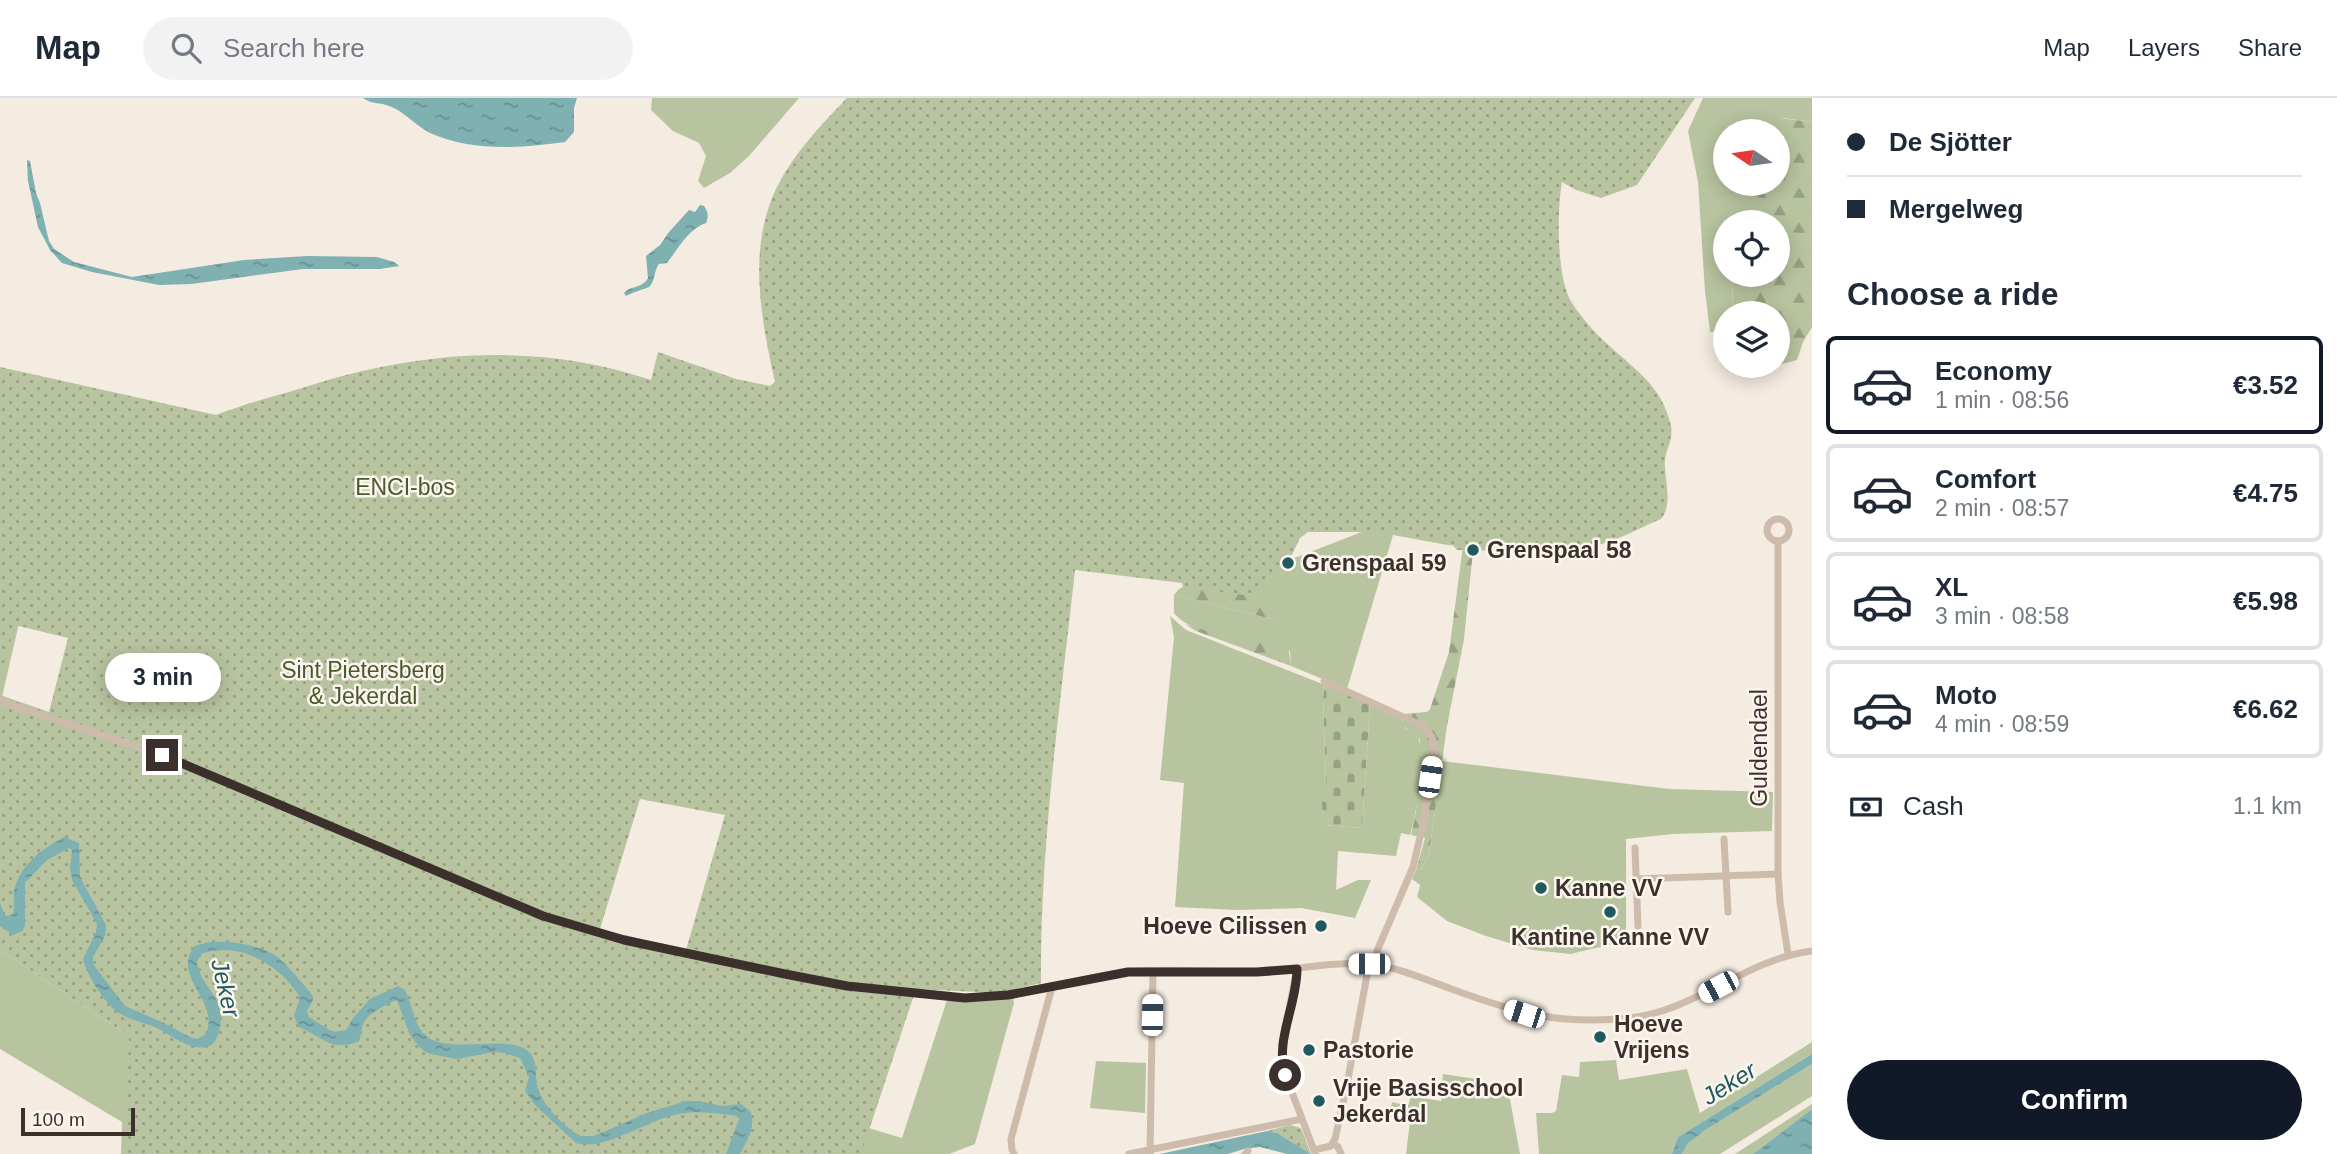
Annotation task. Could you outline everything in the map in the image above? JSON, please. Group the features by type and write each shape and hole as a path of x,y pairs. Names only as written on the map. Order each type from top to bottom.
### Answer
{"street":[{"name":"Guldendael","path":"1778,541 1778,874 1788,954"},
{"path":"1297,969 1281,1055 1285,1075 1315,1152 1333,1143 1372,965 1413,867 1424,820 1434,748 1432,737 1423,726 1324,681"},
{"path":"0,701 162,755 543,916 624,940 847,986 979,998 1102,976 1153,971 1257,972 1348,964 1372,965 1402,971 1524,1014 1574,1020 1633,1017 1677,1006 1764,963 1788,954 1812,951"},
{"path":"1724,839 1728,912"},
{"path":"1635,848 1639,926"},
{"path":"1636,879 1778,874"},
{"path":"1150,1152 1153,971"},
{"path":"1014,1154 1011,1139 1052,987"},
{"path":"1129,1154 1150,1152 1302,1119"},
{"path":"1333,1143 1341,1154"}],"green space":[{"path":"652,98 799,98 749,156 730,173 704,188 698,181 706,156 699,143 673,131 651,110"},
{"name":"Sint Pietersberg & Jekerdal","path":"847,98 1695,98 1637,185 1601,198 1562,182 1559,209 1560,261 1572,303 1599,336 1653,388 1667,411 1672,431 1665,463 1668,495 1664,514 1661,519 1611,541 1560,551 1457,550 1451,543 1390,532 1308,532 1300,538 1288,563 1251,596 1183,587 1182,583 1075,570 1047,828 1041,983 999,993 916,989 861,1154 123,1154 129,1040 126,1034 0,950 0,695 49,712 68,638 15,625 0,677 0,367 216,415 360,372 401,363 484,355 568,360 651,380 658,352 736,379 770,386 775,382 765,334 759,259 768,210 791,163","holes":["640,799 725,815 686,950 600,929"]},
{"path":"1703,98 1812,98 1812,122 1783,118 1713,119 1713,196 1758,196 1758,210 1713,210 1713,287 1732,287 1733,301 1713,301 1713,332 1710,332 1698,182 1688,131"},
{"path":"1790,119 1812,122 1812,327 1797,360 1790,362 1790,301 1733,301 1732,287 1790,287 1790,210 1758,210 1758,196 1790,196"},
{"path":"1396,528 1463,546 1393,535 1347,689 1291,666 1290,651 1211,634 1183,621 1174,613 1174,595 1276,620 1237,592 1271,567 1367,530"},
{"path":"1463,546 1476,550 1473,551 1464,639 1447,726 1429,854 1422,868 1416,870 1425,838 1411,835 1416,811 1420,739 1402,725 1403,714 1427,712 1430,709 1449,652"},
{"path":"1188,584 1225,589 1250,596 1269,609 1276,620 1174,595"},
{"path":"1170,616 1186,630 1325,685 1323,698 1326,783 1322,783 1323,825 1362,828 1370,705 1401,718 1405,728 1418,736 1421,758 1415,813 1410,835 1401,833 1396,856 1338,851 1336,890 1358,880 1371,880 1355,918 1301,908 1237,910 1175,907 1184,783 1160,780 1174,637"},
{"path":"0,622 19,623 2,697 0,697"},
{"path":"1185,624 1229,638 1288,645 1291,666 1196,631"},
{"path":"1325,685 1370,705 1362,828 1323,825 1321,783 1326,783 1323,698"},
{"path":"1442,761 1669,789 1773,792 1772,831 1673,834 1626,839 1626,941 1570,954 1533,950 1447,921 1417,897 1420,885 1412,879 1429,854"},
{"path":"0,789 795,1106 902,1138 947,1000 1013,997 1014,1003 975,1144 949,1154 740,1154 0,903"},
{"path":"0,950 126,1034 726,1154 121,1154 122,1122 0,1049"},
{"path":"1812,1042 1812,1054 1678,1137 1672,1154 1539,1154 1536,1113 1556,1111 1562,1075 1579,1077 1580,1062 1616,1060 1619,1080 1687,1069 1700,1113"},
{"path":"1096,1061 1146,1063 1145,1113 1090,1108"},
{"path":"1812,1064 1812,1096 1720,1154 1682,1154 1686,1144 1704,1131"},
{"path":"1443,1074 1476,1079 1477,1087 1509,1094 1520,1154 1406,1154 1410,1121 1384,1117 1385,1111 1390,1112 1392,1102 1408,1106 1411,1096 1441,1101"},
{"path":"1812,1104 1812,1109 1753,1154 1735,1154"},
{"path":"1290,1125 1301,1128 1311,1154 1277,1133 1267,1131"}],"water":[{"path":"363,98 577,98 574,108 574,132 565,142 497,147 446,139 430,133 394,108"},
{"path":"27,160 30,161 49,241 54,249 74,262 132,277 244,260 307,256 377,257 399,266 380,269 303,269 191,284 159,285 92,272 62,263 50,250 38,227 28,181"},
{"path":"700,205 704,206 707,212 706,223 689,235 667,263 659,264 649,287 626,296 624,293 643,284 648,278 646,256 660,245 689,210 695,212"},
{"path":"64,837 79,843 80,877 106,925 105,936 93,957 93,964 125,1006 192,1038 197,1039 206,1034 209,1021 207,1010 188,968 189,957 195,946 214,942 248,945 268,951 285,964 311,993 313,1000 307,1011 309,1017 333,1032 346,1030 370,999 398,986 405,990 421,1030 434,1041 461,1045 519,1046 529,1052 534,1060 537,1084 545,1102 562,1122 581,1136 594,1136 647,1113 686,1101 699,1101 722,1106 741,1104 751,1112 752,1124 748,1138 740,1154 726,1154 738,1116 694,1112 667,1117 600,1143 576,1143 536,1106 525,1091 529,1077 520,1058 495,1052 456,1059 427,1053 410,1035 397,1000 378,1009 365,1020 359,1041 342,1045 328,1042 299,1027 294,1016 300,997 292,985 257,958 230,950 201,954 197,962 220,1010 219,1032 214,1042 207,1047 199,1047 180,1041 155,1027 119,1013 105,1000 91,979 83,959 97,924 72,880 72,850 69,848 47,860 25,883 25,926 22,931 13,935 0,926 0,903 4,914 13,914 14,891 26,866 40,852"},
{"path":"1812,1054 1812,1064 1704,1131 1687,1144 1682,1154 1672,1154 1678,1137"},
{"path":"1812,1109 1812,1154 1753,1154"},
{"path":"1267,1131 1277,1133 1311,1154 1287,1154 1260,1147 1228,1154 1160,1154"}],"place":[{"name":"Grenspaal 58","path":"1473,550"},
{"name":"Grenspaal 59","path":"1288,563"},
{"name":"Kanne VV","path":"1541,888"},
{"name":"Kantine Kanne VV","path":"1610,912"},
{"name":"Hoeve Cilissen","path":"1321,926"},
{"name":"Hoeve Vrijens","path":"1600,1037"},
{"name":"Pastorie","path":"1309,1050"},
{"name":"Vrije Basisschool Jekerdal","path":"1319,1101"}],"route":[{"path":"162,755 543,916 624,940 847,986 965,998 1008,995 1128,972 1257,972 1297,969 1282,1045 1285,1075"}],"park label":[{"name":"ENCI-bos","path":"405,487"}],"water label":[{"name":"Jeker","path":"226,988"},
{"name":"Jeker","path":"1729,1083"}]}
